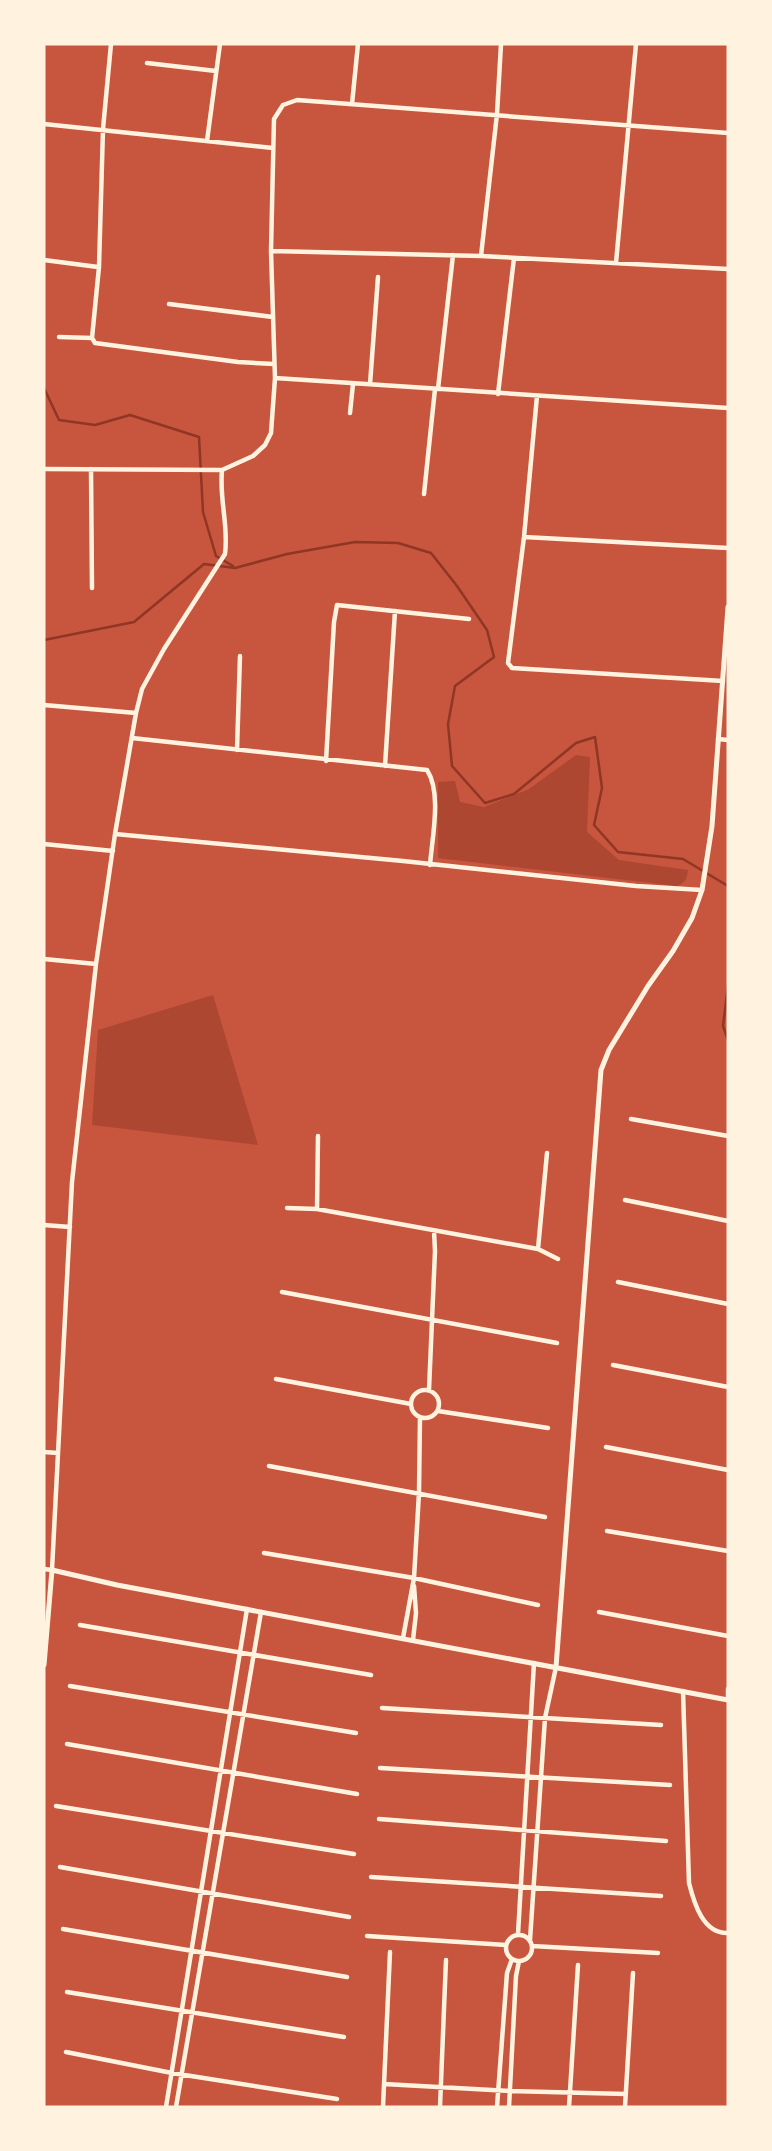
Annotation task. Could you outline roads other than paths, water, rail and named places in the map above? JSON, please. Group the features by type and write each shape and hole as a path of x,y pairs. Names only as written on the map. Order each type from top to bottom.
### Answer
{"street":[{"path":"94,341 103,129 111,44"},
{"path":"207,141 220,44"},
{"path":"352,104 358,44"},
{"path":"481,256 497,114 501,44"},
{"path":"616,263 636,44"},
{"path":"147,63 216,71"},
{"path":"44,469 222,470 253,456 268,441 275,379 271,251 274,119 283,105 297,100 728,133"},
{"path":"44,124 274,148"},
{"path":"271,251 481,256 728,269"},
{"path":"424,494 453,256"},
{"path":"498,394 514,258"},
{"path":"44,260 99,267"},
{"path":"370,385 378,277"},
{"path":"169,304 273,317"},
{"path":"59,337 237,362 274,364"},
{"path":"275,379 728,408"},
{"path":"350,413 353,384"},
{"path":"537,396 524,537 507,658 510,666 723,681"},
{"path":"91,469 92,588"},
{"path":"44,1665 52,1570 72,1182 96,964 115,834 136,713 146,680 225,554 227,541 221,499 222,470"},
{"path":"524,537 728,548"},
{"path":"326,761 337,605 469,618"},
{"path":"530,1940 518,1934 510,1938 506,1945 507,1954 519,1961 529,1956 532,1946 530,1940 533,1887 545,1718 555,1667 601,1070 609,1050 692,918 703,887 728,607"},
{"path":"385,766 395,611"},
{"path":"237,750 240,656"},
{"path":"44,705 136,713"},
{"path":"132,738 427,770 434,785 435,803 430,865"},
{"path":"718,739 728,740"},
{"path":"115,834 636,886 703,887"},
{"path":"44,844 113,851"},
{"path":"44,959 96,964"},
{"path":"631,1119 728,1136"},
{"path":"317,1209 318,1136"},
{"path":"538,1249 547,1153"},
{"path":"625,1200 728,1221"},
{"path":"287,1208 317,1209 538,1249 558,1259"},
{"path":"44,1225 70,1227"},
{"path":"429,1390 434,1231"},
{"path":"618,1282 728,1304"},
{"path":"282,1292 557,1343"},
{"path":"613,1365 728,1387"},
{"path":"276,1379 411,1404"},
{"path":"429,1390 439,1398 438,1411 432,1417 420,1417 413,1412 411,1404 417,1392 429,1390"},
{"path":"438,1411 548,1428"},
{"path":"413,1640 416,1613 414,1578 420,1417"},
{"path":"606,1447 728,1470"},
{"path":"44,1452 58,1453"},
{"path":"270,1466 545,1517"},
{"path":"607,1531 728,1551"},
{"path":"264,1553 414,1578 538,1605"},
{"path":"44,1569 728,1700 728,1689"},
{"path":"403,1638 414,1578"},
{"path":"166,2107 247,1609"},
{"path":"176,2107 261,1612"},
{"path":"599,1612 728,1636"},
{"path":"80,1625 371,1675"},
{"path":"518,1934 534,1663"},
{"path":"70,1686 356,1733"},
{"path":"682,1691 689,1883 693,1902 699,1912 712,1928 728,1933"},
{"path":"382,1708 662,1725"},
{"path":"67,1744 357,1794"},
{"path":"380,1768 670,1785"},
{"path":"56,1806 354,1854"},
{"path":"379,1819 666,1841"},
{"path":"60,1867 349,1917"},
{"path":"372,1877 661,1896"},
{"path":"62,1929 347,1977"},
{"path":"368,1936 506,1945"},
{"path":"532,1946 658,1953"},
{"path":"383,2107 390,1952"},
{"path":"497,2107 507,1973 512,1959"},
{"path":"440,2107 446,1960"},
{"path":"509,2107 519,1961"},
{"path":"569,2107 578,1965"},
{"path":"625,2107 633,1973"},
{"path":"67,1992 344,2037"},
{"path":"502,2027 513,2029"},
{"path":"66,2052 172,2073 337,2099"},
{"path":"384,2084 626,2094"}],"waterway":[{"path":"44,388 59,420 95,425 130,415 199,437 203,512 216,556 233,566"},
{"path":"44,640 134,622 204,564 235,568 287,554 355,542 398,543 431,553 487,630 494,657 455,686 448,724 452,766 485,803 514,794 576,743 595,737 602,788 594,825 618,852 683,859 728,886"},
{"path":"728,986 723,1026 728,1040"}]}
